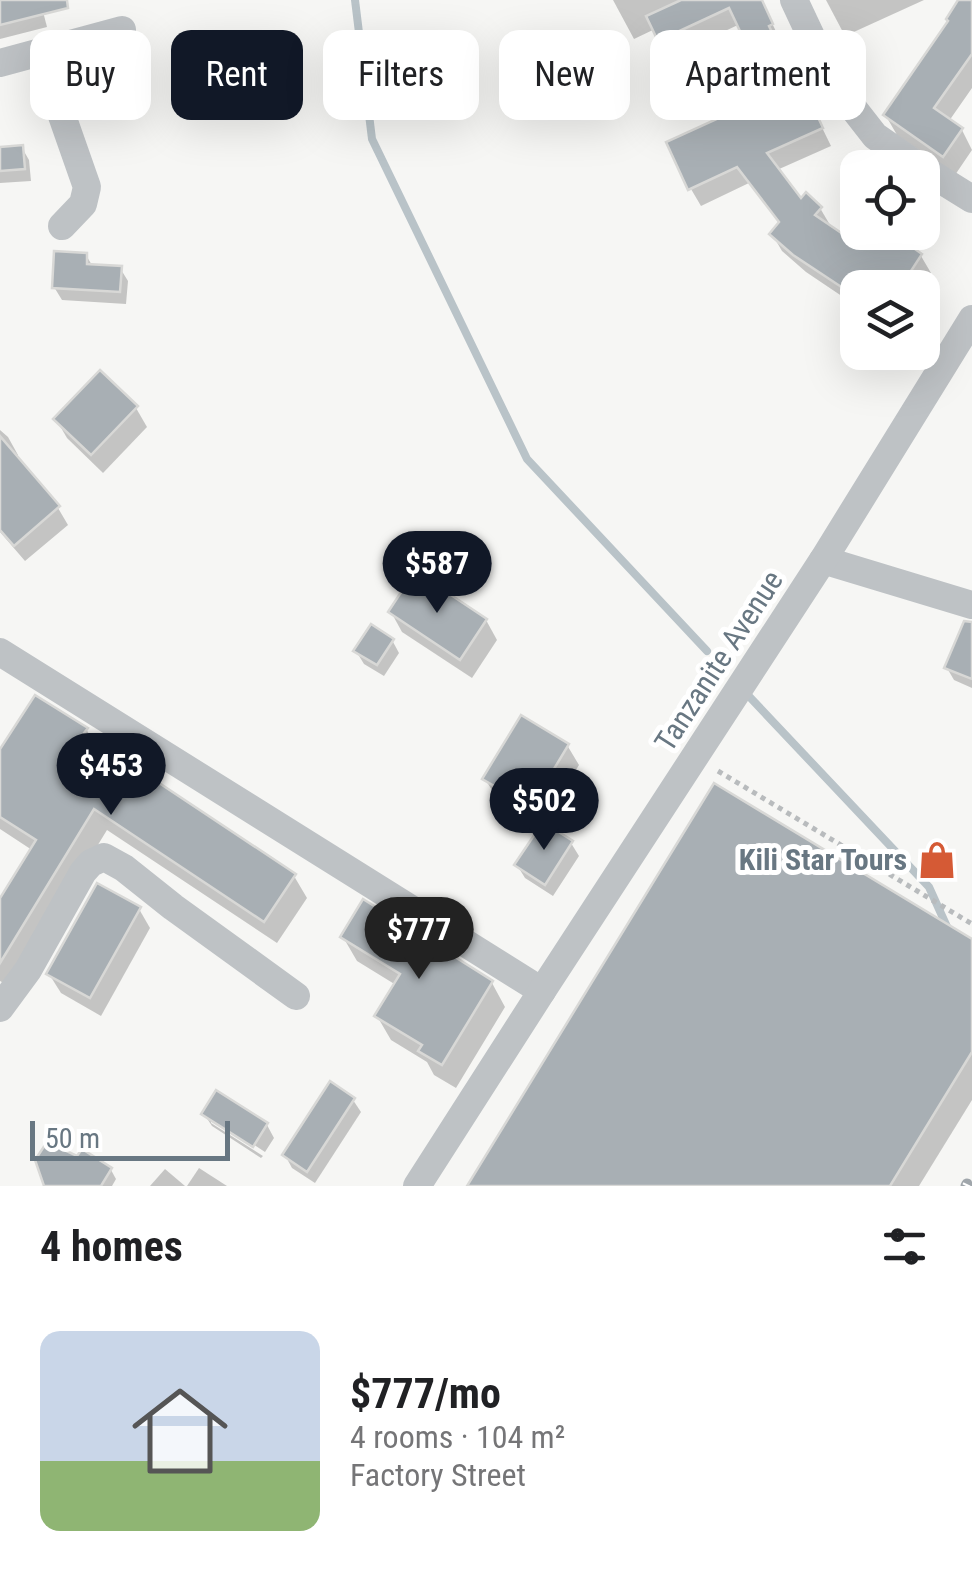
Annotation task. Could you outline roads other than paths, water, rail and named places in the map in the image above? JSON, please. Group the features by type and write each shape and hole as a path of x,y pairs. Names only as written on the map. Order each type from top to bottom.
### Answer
{"street":[{"path":"794,0 832,81 875,136 896,150"},
{"path":"0,63 30,56"},
{"path":"62,226 82,204 86,187 63,120"},
{"path":"940,179 972,199"},
{"name":"Tanzanite Avenue","path":"417,1186 823,560 972,318"},
{"path":"823,560 972,605"},
{"path":"0,652 542,990"},
{"path":"0,1008 28,970 83,872 90,863 104,857 296,996"}],"waterway":[{"path":"355,0 372,139 527,459 707,651"},
{"path":"744,691 929,887 948,929"}],"place":[{"name":"Kili Star Tours","path":"937,860"}]}
